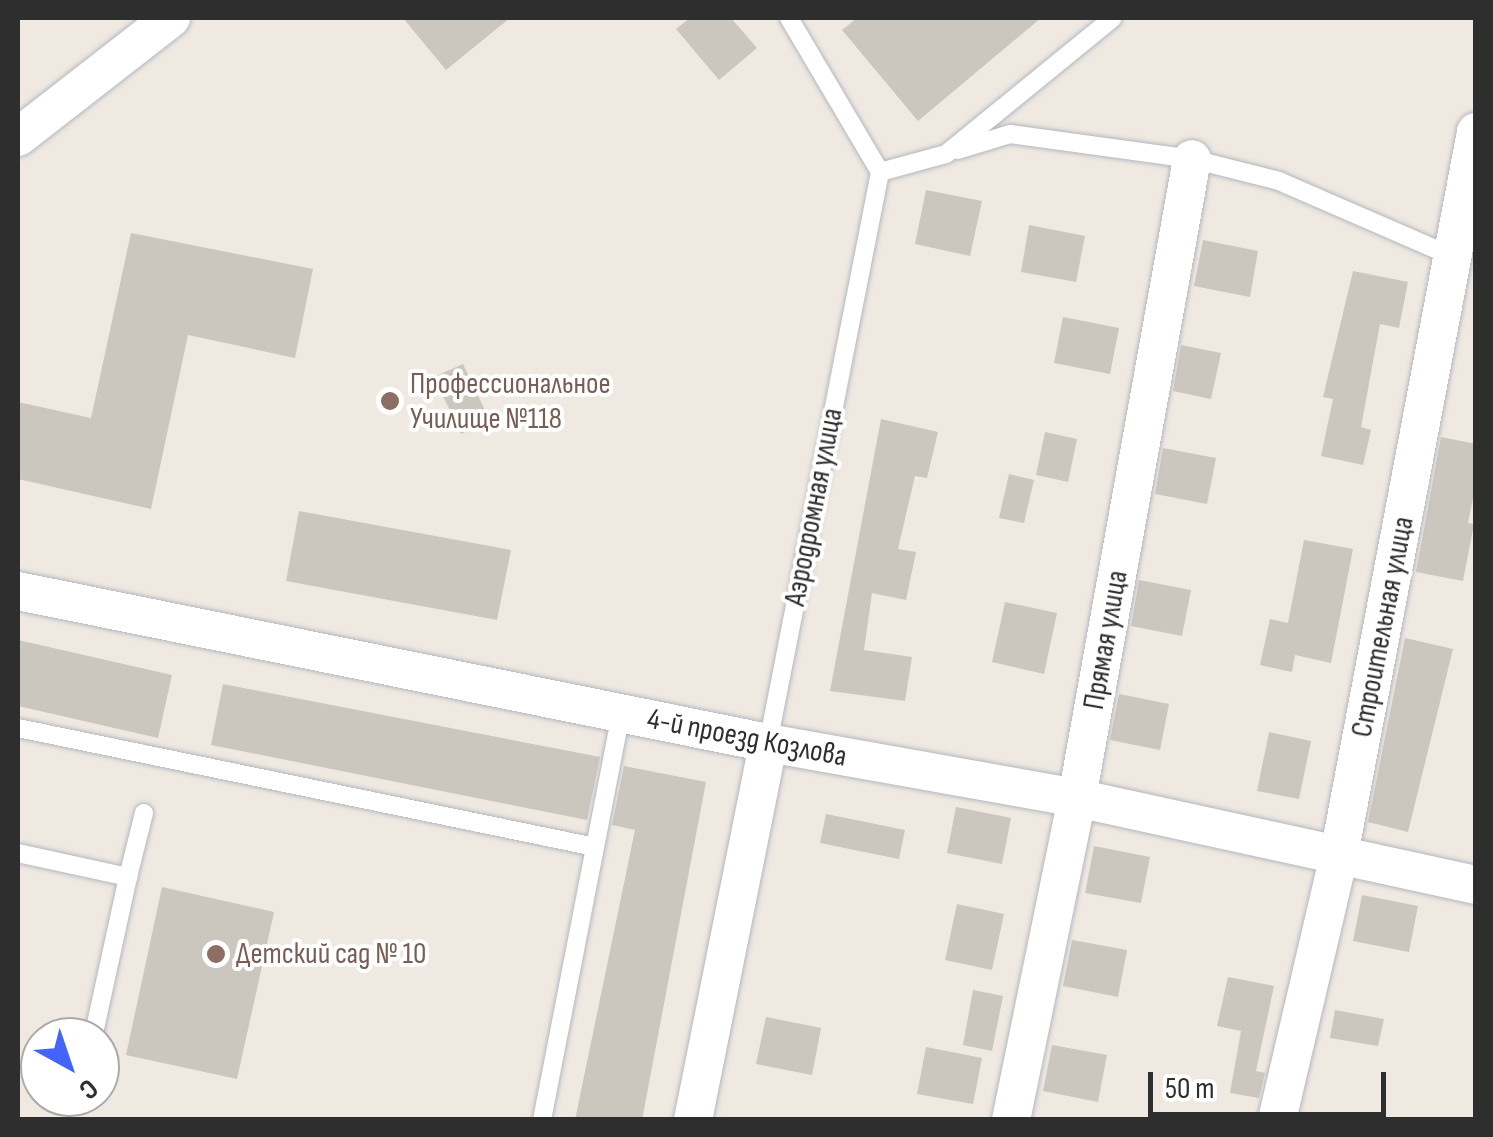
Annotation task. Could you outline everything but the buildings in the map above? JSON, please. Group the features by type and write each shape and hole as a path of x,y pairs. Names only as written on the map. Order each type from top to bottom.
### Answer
{"street":[{"path":"18,137 171,18"},
{"name":"Строительная улица","path":"1277,1120 1339,855 1476,132"},
{"name":"Прямая улица","path":"1011,1120 1077,798 1192,160"},
{"name":"4-й проезд Козлова","path":"18,591 768,743 1077,798 1476,885"},
{"name":"Аэродромная улица","path":"693,1120 768,743"}],"lane":[{"path":"789,18 880,172 1010,134 1192,160 1278,181 1454,257"},
{"path":"946,154 1112,18"},
{"name":"Аэродромная улица","path":"768,743 880,172"},
{"path":"542,1120 621,714"},
{"path":"18,728 595,847"},
{"path":"97,1017 144,814"},
{"path":"18,853 128,877"}],"place":[{"name":"Профессиональное Училище №118","path":"390,401"},
{"name":"Детский сад № 10","path":"216,954"}]}
